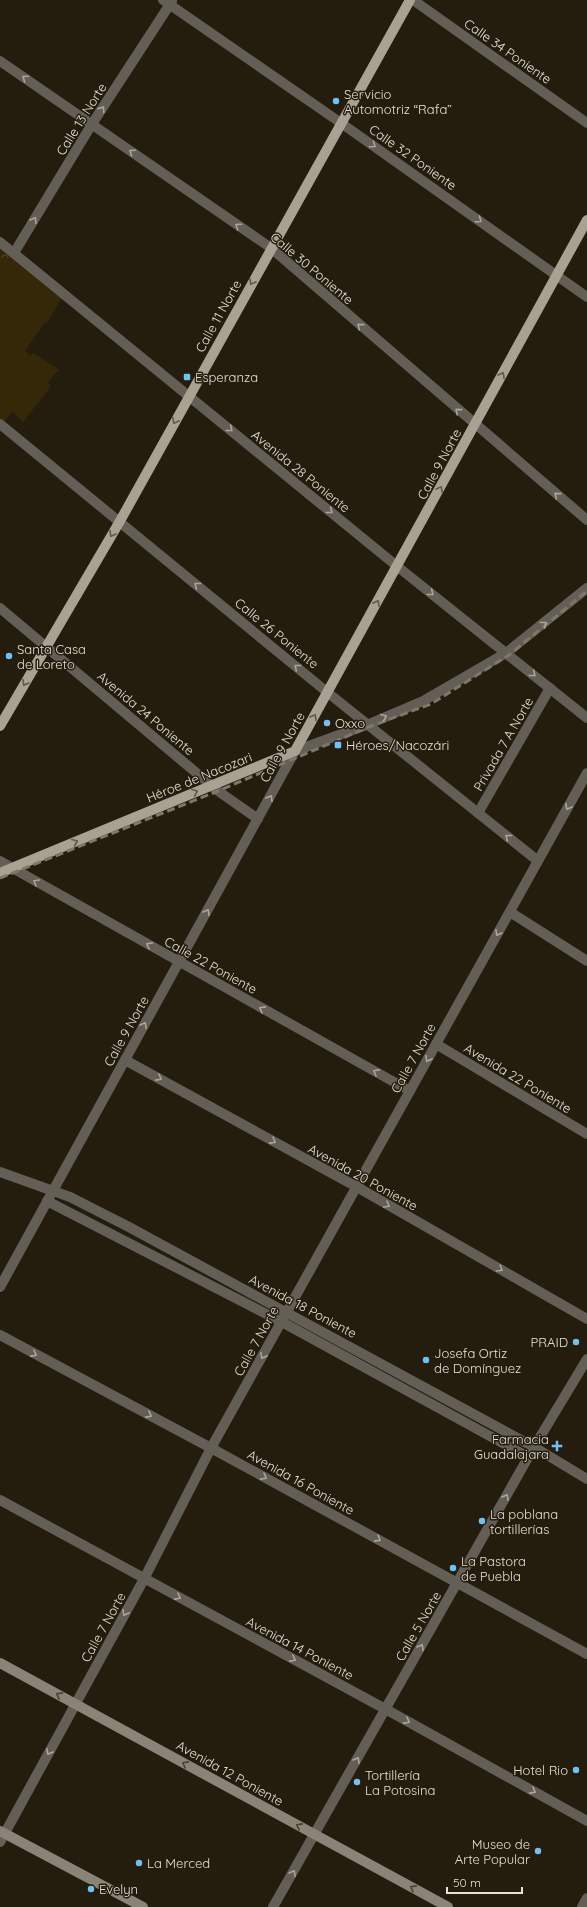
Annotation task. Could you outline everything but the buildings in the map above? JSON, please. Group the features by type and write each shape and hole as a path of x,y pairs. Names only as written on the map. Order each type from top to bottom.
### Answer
{"main road":[{"name":"Calle 11 Norte","path":"1,722 120,521 270,248 410,0"},
{"name":"Calle 9 Norte","path":"295,751 398,567 587,220"},
{"name":"Héroe de Nacozari","path":"0,873 295,751"},
{"name":"Avenida 12 Poniente","path":"0,1662 448,1907"},
{"path":"2,1835 143,1907"}],"street":[{"name":"Calle 34 Poniente","path":"413,0 587,123"},
{"name":"Calle 32 Poniente","path":"168,2 587,297"},
{"name":"Calle 13 Norte","path":"14,253 168,2"},
{"name":"Calle 30 Poniente","path":"0,61 270,248 587,520"},
{"name":"Avenida 28 Poniente","path":"0,242 398,567 587,718"},
{"name":"Calle 26 Poniente","path":"0,424 328,692 538,861"},
{"name":"Héroe de Nacozari","path":"295,751 369,724 423,701 506,653 587,588"},
{"name":"Avenida 24 Poniente","path":"0,608 211,786 258,819"},
{"name":"Privada 7 A Norte","path":"478,813 550,688"},
{"name":"Calle 9 Norte","path":"0,1287 295,751"},
{"name":"Calle 7 Norte","path":"2,1835 144,1579 211,1448 587,773"},
{"name":"Calle 22 Poniente","path":"0,861 410,1091"},
{"path":"510,912 587,961"},
{"name":"Avenida 22 Poniente","path":"436,1044 587,1134"},
{"name":"Avenida 20 Poniente","path":"125,1060 357,1187 587,1319"},
{"name":"Avenida 18 Poniente","path":"0,1172 70,1197 129,1227 288,1312 534,1447 587,1479"},
{"name":"Avenida 18 Poniente","path":"47,1200 282,1322 528,1457"},
{"path":"89,1223 96,1210"},
{"path":"122,1240 129,1227"},
{"path":"157,1258 164,1246"},
{"path":"205,1283 211,1271"},
{"name":"Avenida 16 Poniente","path":"0,1335 458,1582 587,1654"},
{"name":"Calle 5 Norte","path":"273,1907 528,1457 587,1359"},
{"name":"Avenida 14 Poniente","path":"0,1500 386,1709 587,1820"},
{"path":"582,1907 587,1898"}],"green space":[{"path":"0,242 14,253 0,275"},
{"path":"14,253 64,294 47,323 45,322 25,351 30,356 33,353 60,370 55,373 48,383 51,385 48,390 23,422 12,411 2,426 0,424 0,275"}],"railway":[{"path":"0,878 218,791 371,726 431,704 509,655 587,591"}],"place":[{"name":"Servicio Automotriz “Rafa”","path":"336,101"},
{"name":"Esperanza","path":"187,377"},
{"name":"Santa Casa de Loreto","path":"9,656"},
{"name":"Oxxo","path":"327,723"},
{"name":"Héroes/Nacozári","path":"338,745"},
{"name":"PRAID","path":"576,1342"},
{"name":"Josefa Ortiz de Domínguez","path":"426,1360"},
{"name":"Farmacia Guadalajara","path":"557,1446"},
{"name":"La poblana tortillerías","path":"482,1521"},
{"name":"La Pastora de Puebla","path":"453,1568"},
{"name":"Hotel Rio","path":"576,1770"},
{"name":"Tortillería La Potosina","path":"357,1782"},
{"name":"Museo de Arte Popular","path":"538,1851"},
{"name":"La Merced","path":"139,1863"},
{"name":"Evelyn","path":"91,1889"}]}
